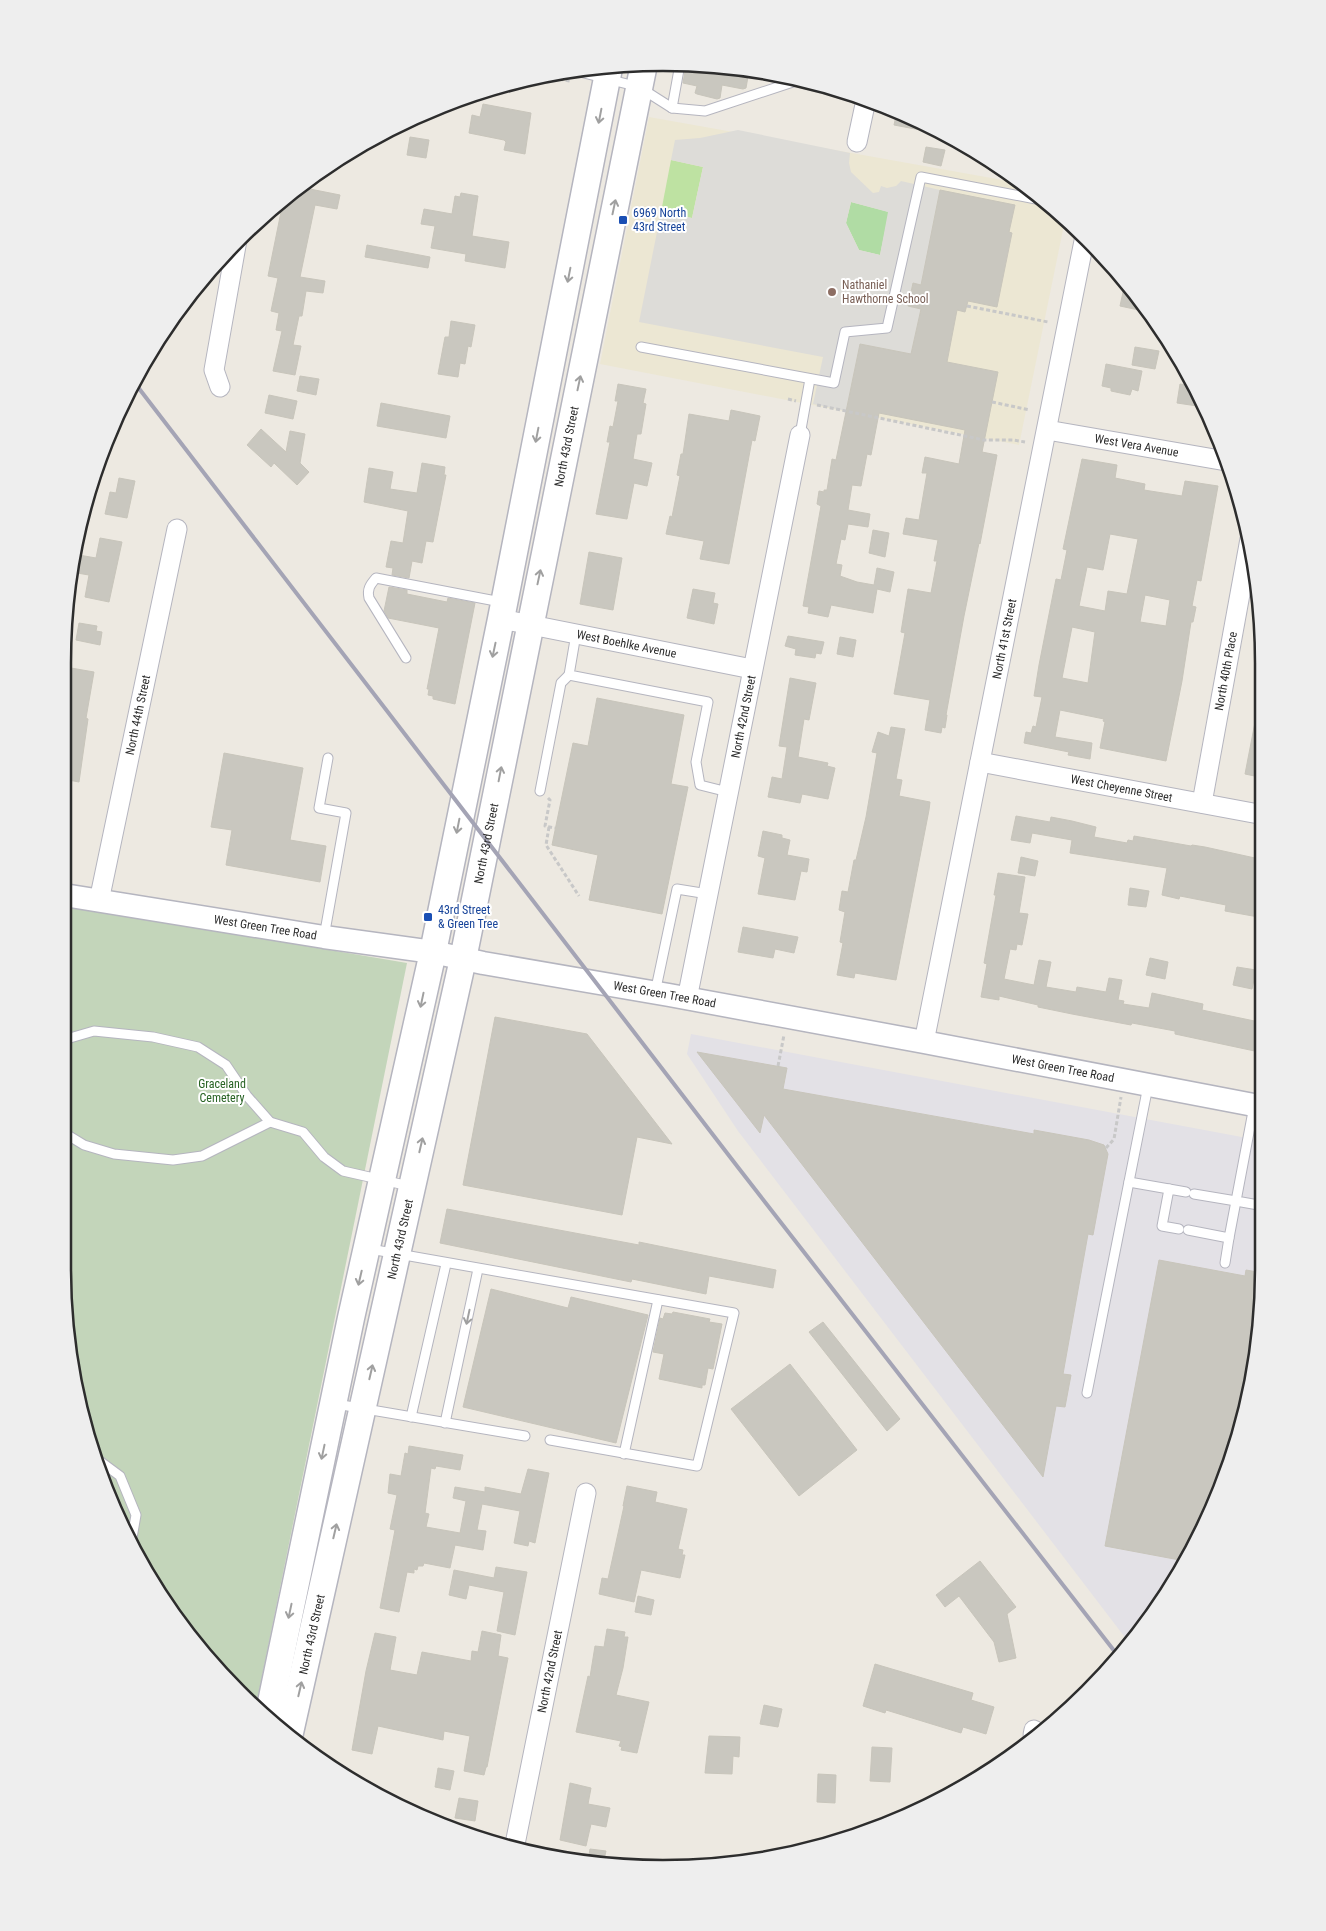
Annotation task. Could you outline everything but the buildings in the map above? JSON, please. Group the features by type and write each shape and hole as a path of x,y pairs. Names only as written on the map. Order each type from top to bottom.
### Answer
{"main road":[{"name":"North 43rd Street","path":"292,1728 463,959 530,625 546,466 608,74"},
{"name":"North 43rd Street","path":"270,1710 367,1248 433,952 502,611 546,466 641,76"}],"street":[{"path":"858,142 865,107"},
{"name":"North 41st Street","path":"924,1042 1082,246"},
{"path":"220,388 214,370 234,256"},
{"name":"West Vera Avenue","path":"1047,430 1218,460"},
{"name":"North 42nd Street","path":"687,999 800,435"},
{"name":"North 44th Street","path":"99,901 177,529"},
{"name":"North 40th Place","path":"1202,803 1246,562"},
{"name":"West Boehlke Avenue","path":"502,611 530,625 752,669"},
{"name":"West Cheyenne Street","path":"980,762 1255,813"},
{"name":"West Green Tree Road","path":"71,896 324,937 433,952 924,1042 1255,1105"},
{"name":"North 42nd Street","path":"516,1841 586,1493"}],"lane":[{"path":"672,108 679,72"},
{"path":"615,74 641,76 672,108 705,111 785,85"},
{"path":"641,347 834,383 844,332 887,328 921,176 1027,197"},
{"path":"800,435 810,378"},
{"path":"406,658 369,598 367,591 370,584 376,578 502,611"},
{"path":"540,791 561,683 568,675 576,634"},
{"path":"568,675 708,702 696,762 700,786 728,792"},
{"path":"324,937 346,814 319,808 328,758"},
{"path":"655,993 677,889 708,894"},
{"path":"71,1038 94,1031 154,1037 198,1047 226,1065 247,1096 270,1122 303,1132 324,1157 343,1171 412,1187"},
{"path":"1087,1393 1148,1085"},
{"path":"71,1137 84,1145 114,1154 174,1160 202,1156 270,1122"},
{"path":"1225,1263 1236,1201 1255,1123"},
{"path":"1129,1182 1255,1204"},
{"path":"1169,1189 1162,1226 1229,1238"},
{"path":"367,1248 446,1264 734,1313 697,1466 550,1440"},
{"path":"411,1417 446,1264"},
{"path":"445,1423 478,1269"},
{"path":"624,1454 658,1300"},
{"path":"334,1404 525,1436"},
{"path":"106,1465 120,1476 136,1515 133,1532"}],"path":[{"path":"967,306 1048,322"},
{"path":"788,399 984,440 1025,442"},
{"path":"992,402 1030,410"},
{"path":"540,791 550,800 545,826 555,828"},
{"path":"549,826 546,845 579,896"},
{"path":"778,1066 787,1017"},
{"path":"1106,1148 1114,1139 1124,1081"}],"shaded area":[{"name":"Nathaniel Hawthorne School","path":"649,117 1004,180 1063,228 1019,445 600,364"},
{"path":"738,130 850,153 849,163 851,172 873,193 879,192 881,186 887,188 896,186 901,181 940,190 921,285 913,283 908,306 921,309 911,354 860,344 846,411 813,404 823,357 639,322 661,212 692,218 703,167 671,160 675,140 700,138","holes":["851,202 888,212 880,255 859,250 846,223"]},
{"path":"691,1034 1255,1140 1255,1268 1253,1307 1250,1345 1235,1421 1210,1494 1194,1530 1155,1597 1125,1637 738,1131 687,1054"}],"green space":[{"path":"671,160 703,167 692,218 661,212"},
{"path":"851,202 889,212 880,255 859,250 846,223"},
{"name":"Graceland Cemetery","path":"71,906 407,963 258,1698 218,1658 194,1628 171,1597 151,1564 132,1530 116,1494 91,1421 76,1345 71,1268"}],"railway":[{"path":"139,388 737,1166 1114,1651"}],"place":[{"name":"6969 North 43rd Street","path":"623,220"},
{"name":"Nathaniel Hawthorne School","path":"832,292"},
{"name":"43rd Street & Green Tree","path":"428,917"}]}
